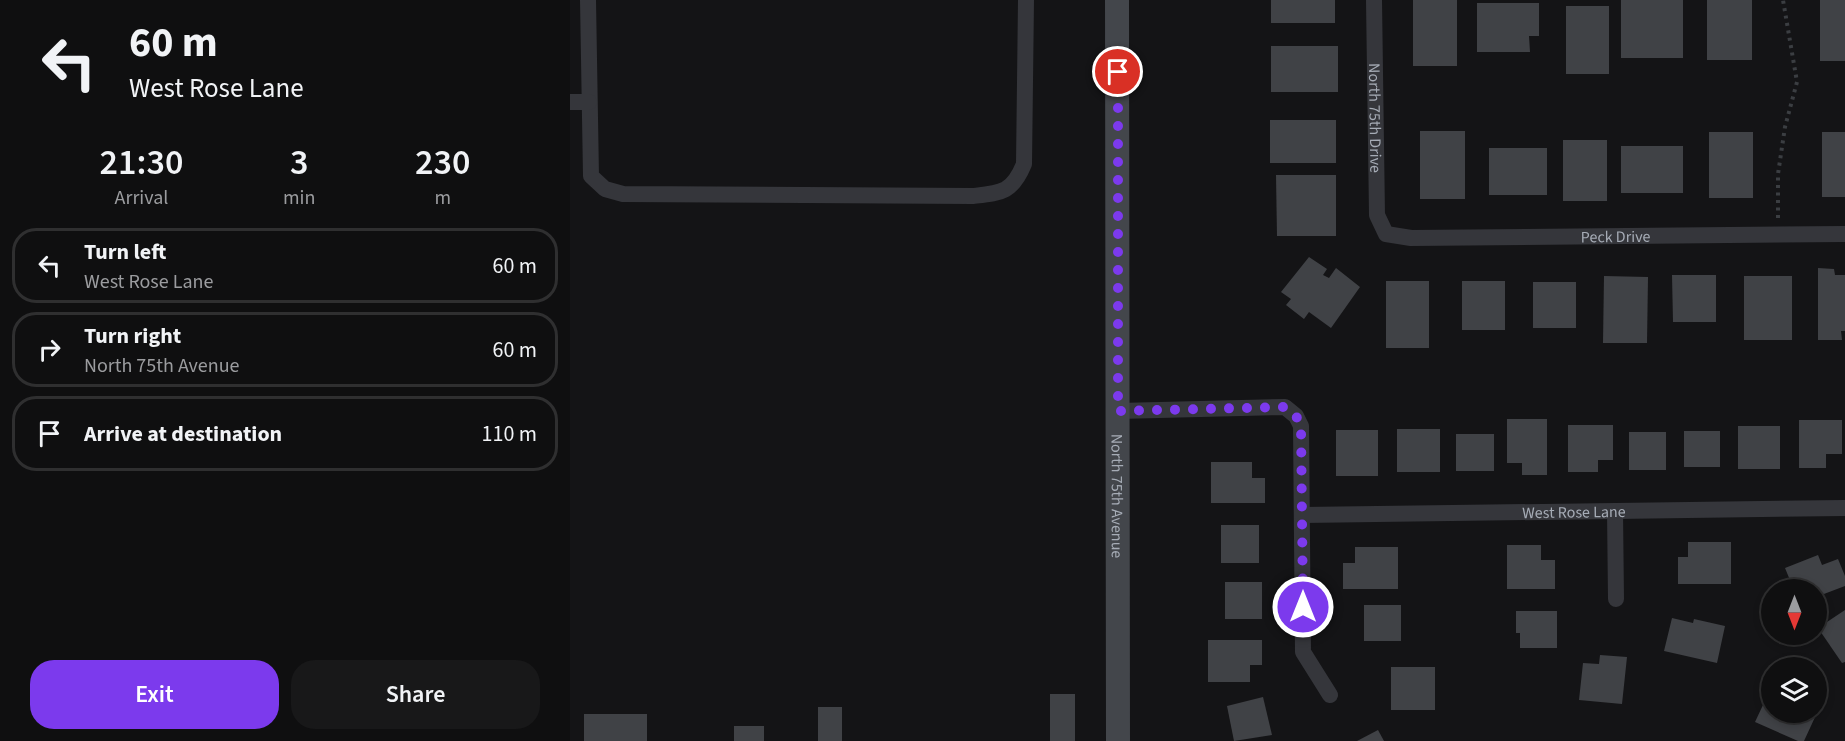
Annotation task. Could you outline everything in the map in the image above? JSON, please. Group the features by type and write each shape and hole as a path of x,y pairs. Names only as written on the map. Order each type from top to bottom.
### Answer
{"main road":[{"name":"North 75th Avenue","path":"1117,0 1118,741"}],"street":[{"path":"588,0 591,176 604,189 623,194 973,196 1001,193 1017,181 1024,164 1026,0"},
{"name":"North 75th Drive","path":"1374,0 1377,215 1386,234"},
{"path":"570,102 589,102"},
{"name":"Peck Drive","path":"1386,234 1411,238 1845,234"},
{"path":"1118,411 1285,407 1296,416 1301,426 1303,652 1330,695"},
{"name":"West Rose Lane","path":"1302,515 1845,508"},
{"path":"1615,511 1616,599"}],"path":[{"path":"1778,234 1778,174 1785,127 1797,82 1783,0"}],"building":[{"path":"1271,0 1335,0 1335,23 1271,23"},
{"path":"1413,0 1457,0 1457,66 1413,66"},
{"path":"1621,0 1683,0 1683,58 1621,58"},
{"path":"1707,0 1752,0 1752,60 1707,60"},
{"path":"1820,0 1845,0 1845,61 1820,61"},
{"path":"1477,3 1539,3 1539,36 1529,36 1530,52 1477,52"},
{"path":"1566,6 1609,6 1609,74 1566,74"},
{"path":"1271,46 1338,46 1338,92 1271,92"},
{"path":"1270,120 1336,120 1336,163 1270,163"},
{"path":"1420,131 1465,131 1465,199 1420,199"},
{"path":"1709,132 1753,132 1753,198 1709,198"},
{"path":"1822,132 1845,132 1845,197 1822,197"},
{"path":"1563,140 1607,140 1607,201 1563,201"},
{"path":"1621,146 1683,146 1683,193 1621,193"},
{"path":"1489,148 1547,148 1547,195 1489,195"},
{"path":"1276,175 1336,175 1336,236 1277,236"},
{"path":"1309,257 1327,269 1323,275 1329,278 1336,268 1360,287 1331,328 1309,312 1304,319 1286,305 1291,299 1281,292"},
{"path":"1818,268 1834,269 1835,275 1845,275 1845,331 1841,331 1842,340 1818,340"},
{"path":"1672,275 1716,275 1716,322 1673,322"},
{"path":"1604,276 1648,277 1647,343 1603,343"},
{"path":"1744,276 1792,276 1792,340 1744,340"},
{"path":"1386,281 1429,281 1429,348 1386,348"},
{"path":"1462,281 1505,281 1505,330 1462,330"},
{"path":"1533,282 1576,282 1576,328 1533,328"},
{"path":"1507,419 1547,419 1547,475 1522,475 1522,463 1507,463"},
{"path":"1799,420 1842,420 1842,454 1826,454 1826,468 1799,468"},
{"path":"1568,425 1613,425 1613,460 1598,460 1598,472 1568,472"},
{"path":"1738,426 1780,426 1780,469 1738,469"},
{"path":"1397,429 1440,429 1440,472 1397,472"},
{"path":"1336,430 1378,430 1378,476 1336,476"},
{"path":"1684,431 1720,431 1720,467 1684,467"},
{"path":"1629,432 1666,432 1666,470 1629,470"},
{"path":"1456,434 1494,434 1494,471 1456,471"},
{"path":"1211,462 1252,462 1252,478 1265,478 1265,503 1211,503"},
{"path":"1221,525 1259,525 1259,563 1221,563"},
{"path":"1688,542 1731,542 1731,584 1678,584 1678,557 1688,557"},
{"path":"1507,545 1541,545 1541,560 1555,560 1555,589 1507,589"},
{"path":"1355,547 1398,547 1398,589 1343,589 1343,563 1355,563"},
{"path":"1818,555 1822,565 1838,559 1845,576 1845,586 1827,593 1827,579 1790,579 1785,568"},
{"path":"1225,582 1262,582 1262,619 1225,619"},
{"path":"1364,605 1401,605 1401,641 1364,641"},
{"path":"1845,610 1845,662 1842,663 1827,641 1827,622"},
{"path":"1516,611 1557,611 1557,648 1520,648 1520,633 1516,633"},
{"path":"1672,618 1693,623 1694,619 1725,626 1717,663 1664,651"},
{"path":"1208,640 1262,640 1262,665 1250,665 1250,682 1208,682"},
{"path":"1600,655 1627,657 1622,704 1579,700 1583,663 1599,664"},
{"path":"1391,667 1435,667 1435,710 1391,710"},
{"path":"1050,694 1075,694 1075,741 1050,741"},
{"path":"1263,697 1272,735 1234,741 1227,706"},
{"path":"818,707 842,707 842,741 818,741"},
{"path":"1761,709 1761,723 1812,723 1804,741 1798,741 1755,722"},
{"path":"584,714 647,714 647,741 584,741"},
{"path":"734,726 764,726 764,741 734,741"},
{"path":"1378,730 1384,741 1357,741"}],"route":[{"path":"1118,72 1118,411 1285,407 1296,416 1301,426 1303,607"}]}
